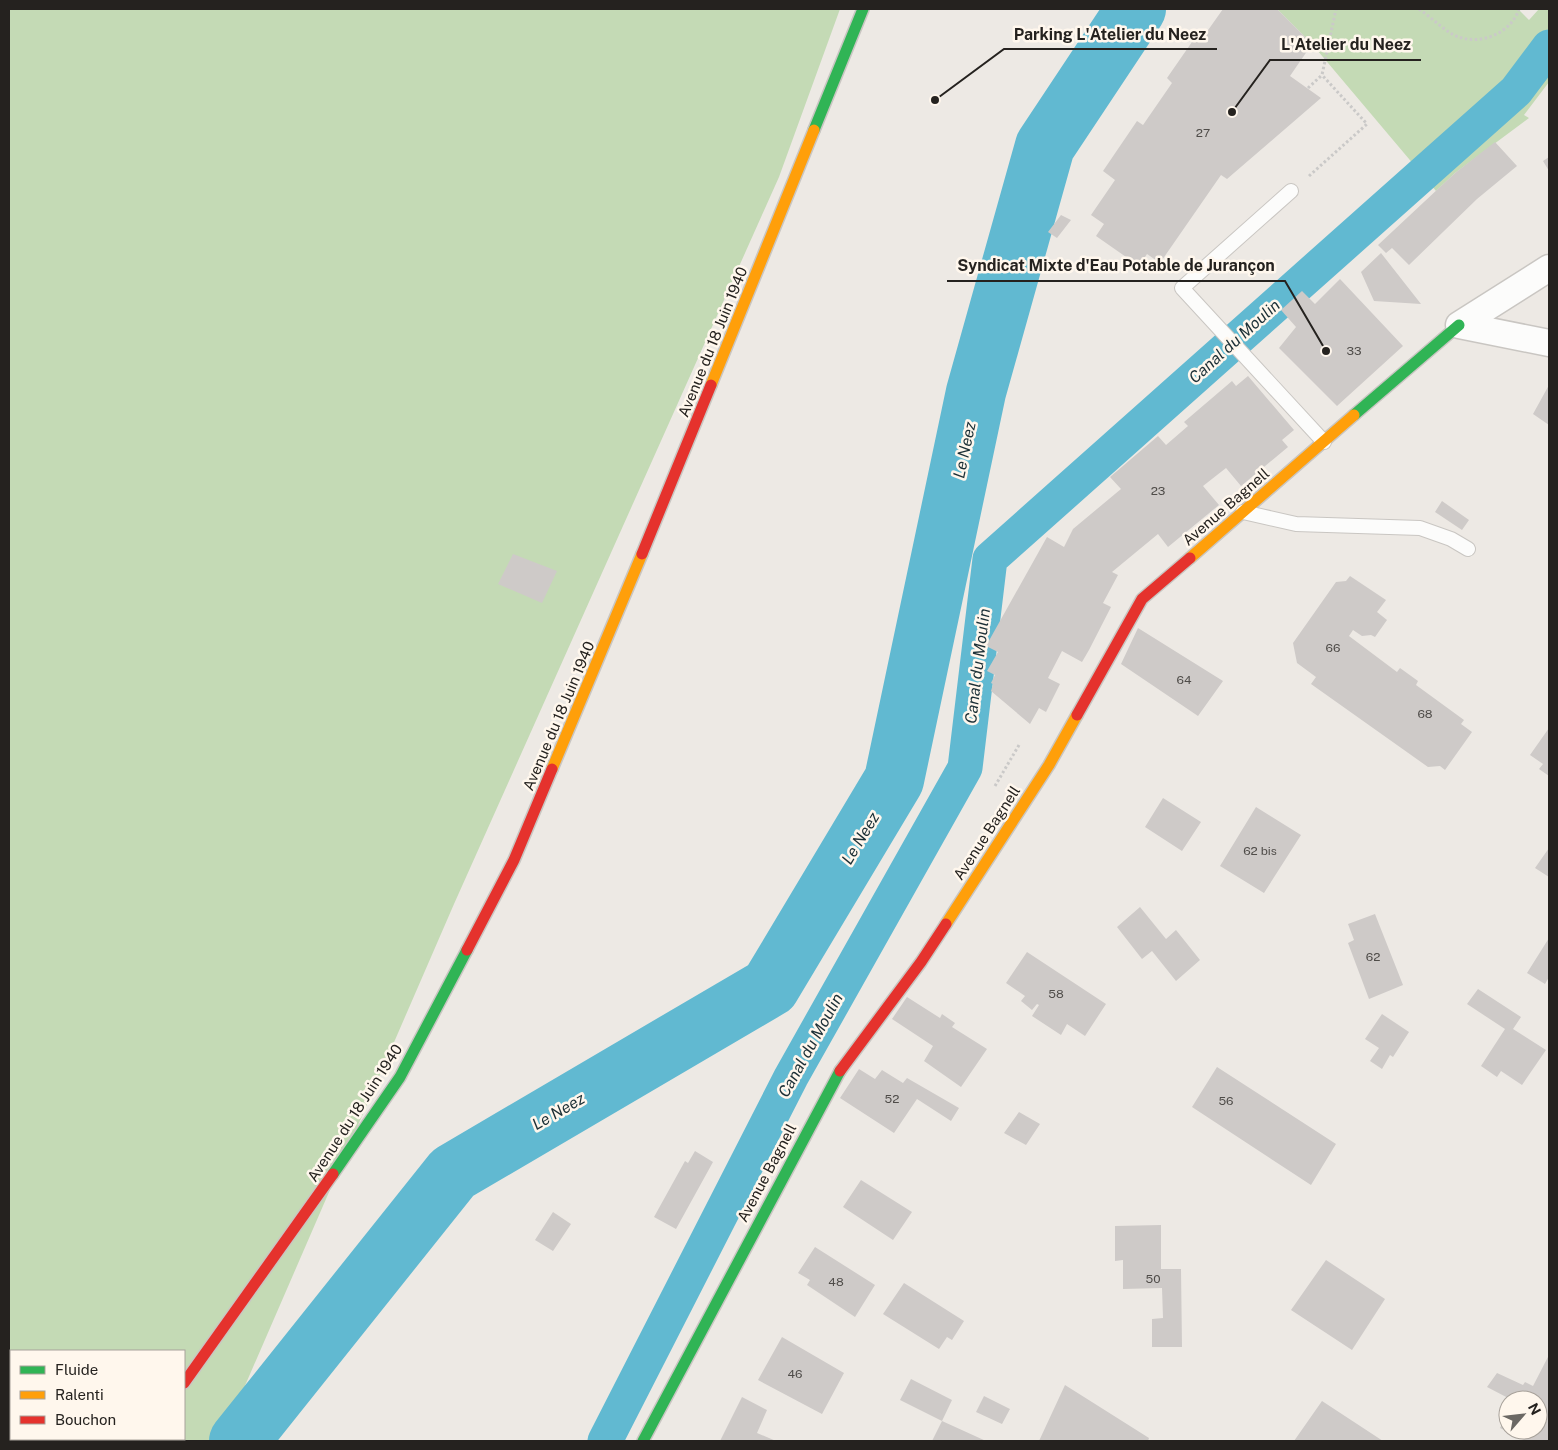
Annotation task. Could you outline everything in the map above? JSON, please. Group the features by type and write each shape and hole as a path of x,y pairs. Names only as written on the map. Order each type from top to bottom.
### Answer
{"main road":[{"name":"Avenue du 18 Juin 1940","path":"185,1382 258,1281 400,1077 514,860 665,501 863,9"},
{"name":"Avenue Bagnell","path":"643,1441 707,1317 843,1065 921,962 1049,765 1142,599 1459,325"}],"street":[{"path":"1459,325 1549,268"},
{"path":"1459,325 1549,343"}],"lane":[{"path":"1291,191 1182,288 1251,366 1324,442"},
{"path":"1243,512 1296,524 1420,528 1451,539 1468,549"}],"path":[{"path":"1308,88 1322,75 1336,9"},
{"path":"1419,9 1456,36 1471,40 1498,34 1516,17 1519,9"},
{"path":"1291,191 1367,124 1322,75"}],"green space":[{"path":"9,9 840,9 779,177 454,904 221,1441 9,1441"},
{"path":"1277,9 1518,9 1529,20 1539,9 1549,9 1549,82 1524,115 1529,118 1455,173 1436,191 1312,44"}],"building":[{"path":"1223,9 1277,9 1312,44 1290,76 1321,98 1227,179 1221,175 1160,263 1147,254 1139,266 1096,236 1104,224 1091,215 1115,180 1103,171 1137,121 1143,125 1172,83 1167,78 1201,29 1206,33"},
{"path":"1495,142 1517,166 1477,199 1409,265 1392,248 1386,253 1378,245 1455,173"},
{"path":"1549,157 1549,171 1543,161"},
{"path":"1061,215 1071,220 1057,238 1048,232"},
{"path":"1381,253 1421,304 1374,301 1361,272"},
{"path":"1340,279 1403,346 1337,406 1279,348 1296,327 1281,310 1302,291 1315,304"},
{"path":"1248,376 1294,430 1282,440 1288,447 1241,486 1226,468 1203,486 1219,505 1168,547 1158,534 1112,572 1118,575 1103,603 1111,607 1089,650 1082,662 1062,651 1048,678 1060,684 1046,712 1039,708 1030,724 991,691 993,684 991,683 995,675 987,671 998,652 986,646 1047,537 1064,547 1073,529 1121,489 1110,477 1158,436 1166,445 1188,426 1184,422 1232,381 1236,386"},
{"path":"1549,385 1549,425 1533,414"},
{"path":"1442,501 1469,520 1462,530 1435,512"},
{"path":"513,554 557,571 542,603 498,584"},
{"path":"1350,576 1386,600 1377,612 1387,620 1375,637 1371,635 1362,636 1353,630 1349,636 1397,672 1400,668 1418,681 1416,685 1464,720 1461,724 1472,732 1445,770 1440,766 1428,767 1311,684 1316,677 1297,663 1293,643 1336,582 1346,581"},
{"path":"1138,628 1223,681 1198,716 1121,664"},
{"path":"1549,728 1549,776 1539,769 1543,764 1530,755"},
{"path":"1163,798 1201,822 1182,851 1145,827"},
{"path":"1256,807 1301,835 1264,893 1220,866"},
{"path":"1549,848 1549,877 1535,868"},
{"path":"1140,907 1166,939 1176,930 1200,960 1176,981 1152,951 1142,959 1117,927"},
{"path":"1375,914 1403,985 1369,999 1348,943 1354,940 1348,924"},
{"path":"1549,938 1549,977 1545,984 1527,973"},
{"path":"1027,952 1106,1004 1085,1036 1067,1024 1061,1035 1032,1016 1039,1005 1037,1004 1032,1010 1021,1001 1025,996 1006,983"},
{"path":"1478,989 1521,1017 1513,1029 1546,1050 1522,1085 1501,1071 1497,1077 1481,1066 1505,1029 1467,1004"},
{"path":"907,997 940,1018 942,1014 955,1023 952,1027 987,1049 961,1087 924,1061 933,1046 892,1019"},
{"path":"1382,1014 1409,1032 1393,1057 1390,1055 1382,1069 1370,1061 1379,1048 1365,1039"},
{"path":"1217,1067 1336,1144 1311,1185 1192,1107"},
{"path":"859,1069 875,1079 882,1070 903,1083 907,1078 959,1108 951,1121 917,1099 894,1133 840,1098"},
{"path":"1019,1112 1040,1124 1026,1145 1004,1133"},
{"path":"695,1151 713,1162 676,1229 654,1217 685,1161 688,1163"},
{"path":"861,1180 912,1212 893,1240 843,1207"},
{"path":"553,1212 571,1224 553,1251 535,1240"},
{"path":"1161,1225 1161,1269 1181,1269 1182,1347 1152,1347 1152,1319 1163,1318 1162,1288 1123,1289 1123,1260 1115,1261 1115,1226"},
{"path":"815,1247 875,1285 855,1317 807,1285 810,1280 798,1273"},
{"path":"1326,1260 1385,1299 1352,1350 1291,1310"},
{"path":"904,1283 964,1321 952,1340 947,1337 939,1349 883,1314"},
{"path":"782,1337 844,1373 822,1414 758,1380"},
{"path":"1549,1355 1549,1441 1524,1440 1548,1440 1548,1390 1498,1390 1498,1393 1487,1387 1497,1373 1523,1385 1525,1382 1533,1386"},
{"path":"911,1379 952,1400 942,1421 900,1400"},
{"path":"1065,1385 1149,1438 1148,1441 1039,1441"},
{"path":"984,1396 1010,1409 1002,1424 976,1412"},
{"path":"742,1397 767,1410 757,1433 776,1441 720,1441"},
{"path":"1322,1401 1383,1441 1294,1441"},
{"path":"942,1421 986,1441 932,1441"}],"waterway":[{"name":"Le Neez","path":"239,1441 453,1173 770,987 894,780 976,392 1045,146 1136,9"},
{"name":"Canal du Moulin","path":"605,1441 791,1077 965,768 990,559 1516,91 1549,47"}],"traffic: fast":[{"path":"814,130 863,9"},
{"path":"1354,415 1459,325"},
{"path":"333,1174 400,1077 467,950"},
{"path":"643,1441 840,1071"}],"traffic: slow":[{"path":"711,385 814,130"},
{"path":"1190,558 1354,415"},
{"path":"552,769 642,554"},
{"path":"946,924 1049,765 1077,715"}],"traffic: jam":[{"path":"642,554 711,385"},
{"path":"1077,715 1142,599 1190,558"},
{"path":"467,950 514,860 552,769"},
{"path":"840,1071 921,962 946,924"},
{"path":"185,1382 333,1174"}],"place":[{"name":"Parking L'Atelier du Neez","path":"935,100"},
{"name":"L'Atelier du Neez","path":"1232,112"},
{"name":"Syndicat Mixte d'Eau Potable de Jurançon","path":"1326,351"}]}
